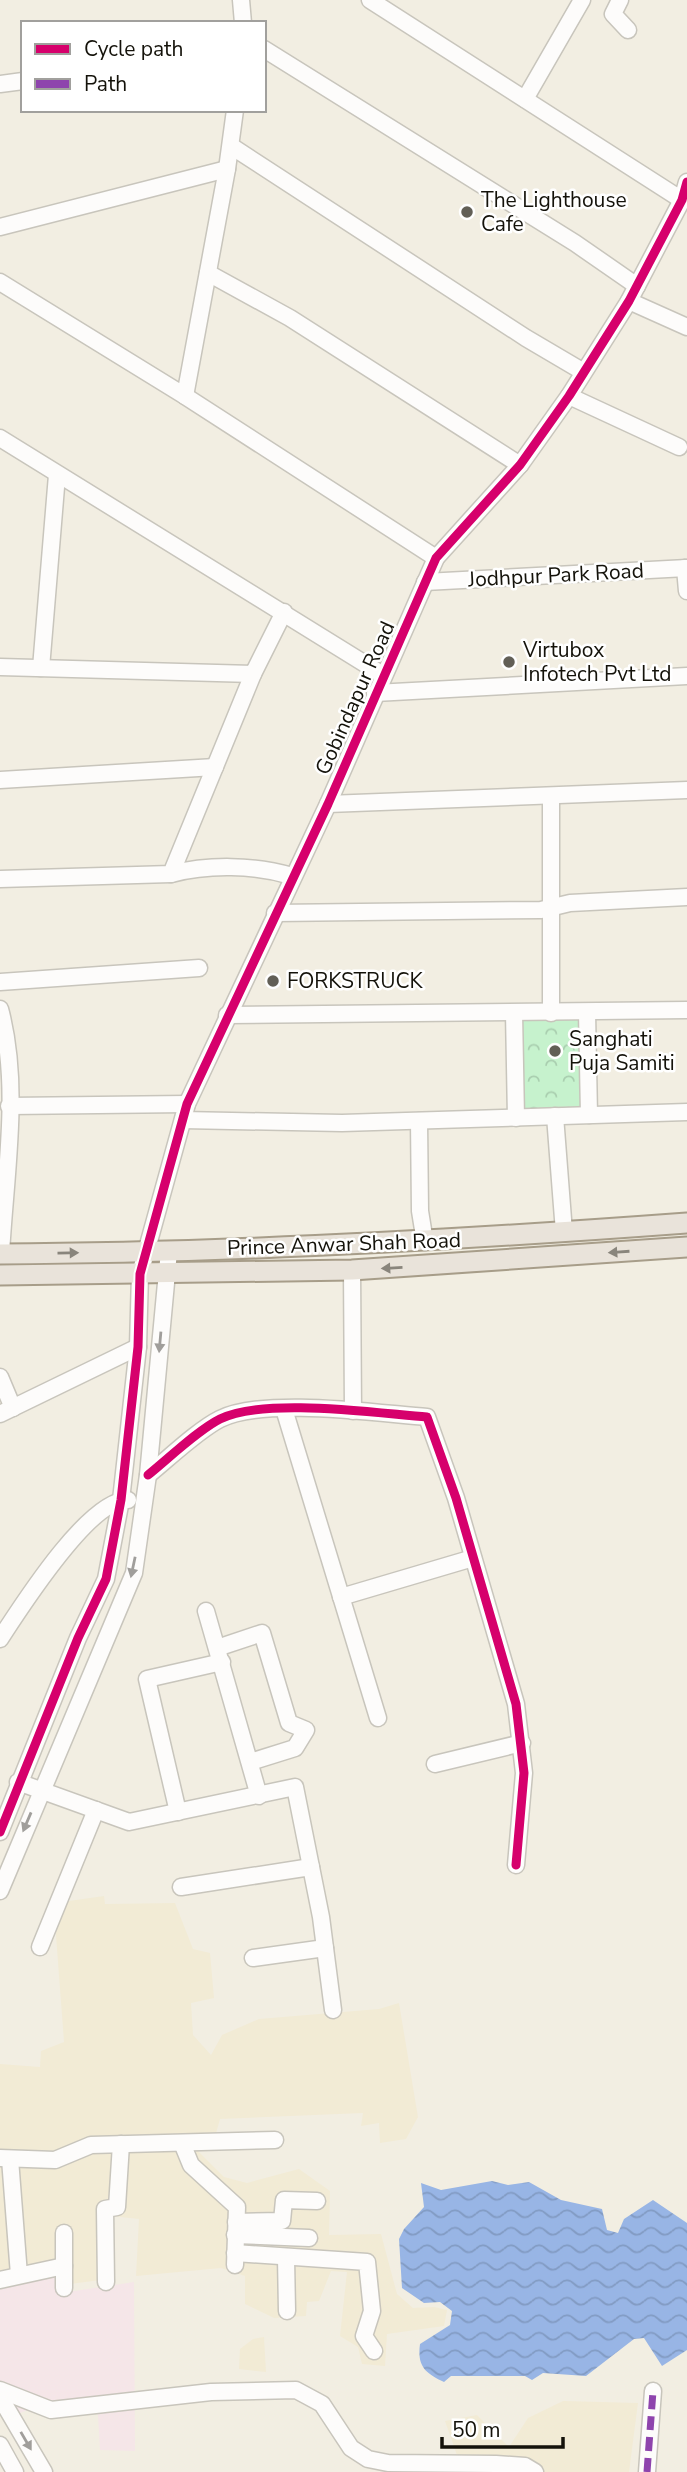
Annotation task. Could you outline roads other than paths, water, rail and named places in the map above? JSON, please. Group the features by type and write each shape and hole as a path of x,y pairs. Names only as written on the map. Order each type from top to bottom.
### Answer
{"main road":[{"name":"Prince Anwar Shah Road","path":"1,1254 144,1253 425,1242 687,1223"},
{"path":"510,1236 512,1260"},
{"name":"Prince Anwar Shah Road","path":"0,1275 352,1270 687,1247"}],"street":[{"path":"241,0 243,21"},
{"path":"370,0 682,200"},
{"path":"525,99 582,0"},
{"path":"620,0 613,14 628,30"},
{"path":"266,50 575,243 637,286"},
{"path":"0,84 21,80"},
{"path":"185,396 227,169 235,112"},
{"path":"231,146 526,338 582,371"},
{"path":"0,227 227,169"},
{"name":"Gobindapur Road","path":"0,1832 78,1637 107,1579 121,1500 138,1347 140,1274 187,1104 328,804 436,558 520,465 569,396 582,371 629,301 682,200 687,182"},
{"path":"208,273 290,318 520,465"},
{"path":"0,282 185,396 436,558"},
{"path":"629,301 687,327"},
{"path":"569,396 679,447"},
{"path":"0,438 383,675"},
{"path":"41,668 57,475"},
{"path":"686,568 687,591"},
{"name":"Jodhpur Park Road","path":"425,582 686,568"},
{"path":"171,874 253,674 284,612"},
{"path":"0,667 253,674"},
{"path":"375,693 687,676"},
{"path":"0,780 215,767"},
{"path":"328,804 551,797 687,789"},
{"path":"551,797 551,1013"},
{"path":"0,879 171,874 223,867 272,870 292,876"},
{"path":"275,913 553,908 570,903 687,897"},
{"path":"0,982 199,968"},
{"path":"0,1009 9,1043 9,1105 1,1254"},
{"path":"227,1016 687,1010"},
{"path":"587,1012 589,1115"},
{"path":"514,1013 516,1118"},
{"path":"9,1105 187,1104"},
{"path":"183,1121 221,1124 419,1121 687,1112"},
{"path":"555,1116 564,1232"},
{"path":"419,1121 420,1211 425,1242"},
{"path":"0,1891 134,1573 148,1475 169,1251"},
{"path":"352,1270 353,1411"},
{"path":"0,1377 6,1411 138,1347"},
{"path":"148,1475 217,1420 237,1412 284,1409 426,1417 474,1558 516,1704 522,1743 522,1813 516,1865"},
{"path":"284,1409 378,1718"},
{"path":"0,1639 42,1574 100,1511 121,1500 143,1501"},
{"path":"341,1597 474,1558"},
{"path":"206,1611 260,1796"},
{"path":"178,1812 147,1679 220,1655 262,1633 289,1723 306,1730 295,1748 250,1762"},
{"path":"435,1764 522,1743"},
{"path":"18,1782 129,1822 295,1787 325,1948 333,2010"},
{"path":"40,1947 96,1810"},
{"path":"181,1887 311,1867"},
{"path":"253,1958 325,1948"},
{"path":"19,2275 5,2159 55,2160 91,2145 275,2140"},
{"path":"182,2143 191,2165 237,2207 235,2259 285,2258 367,2262 372,2311 364,2336 374,2351"},
{"path":"106,2282 106,2209 117,2207 121,2144"},
{"path":"236,2228 282,2221 284,2200 317,2201"},
{"path":"236,2228 309,2238"},
{"path":"64,2233 64,2288"},
{"path":"285,2258 288,2311"},
{"path":"0,2280 64,2266"},
{"path":"0,2390 51,2410"},
{"path":"2,2405 51,2410 211,2392 296,2390 321,2404 351,2448 371,2466 525,2466 535,2472"},
{"path":"647,2472 653,2391"},
{"path":"2,2405 44,2472"},
{"path":"0,2445 15,2472"}],"water":[{"path":"492,2181 508,2185 529,2182 561,2200 602,2209 607,2230 618,2233 624,2219 653,2200 687,2223 687,2350 662,2366 644,2338 634,2339 586,2376 543,2373 532,2380 525,2376 451,2376 444,2382 427,2372 421,2363 420,2344 450,2325 452,2311 440,2302 424,2303 402,2288 399,2239 404,2229 424,2207 421,2183 441,2190"}],"place":[{"name":"The Lighthouse Cafe","path":"467,212"},
{"name":"Virtubox Infotech Pvt Ltd","path":"509,662"},
{"name":"FORKSTRUCK","path":"273,981"},
{"name":"Sanghati Puja Samiti","path":"555,1051"}]}
